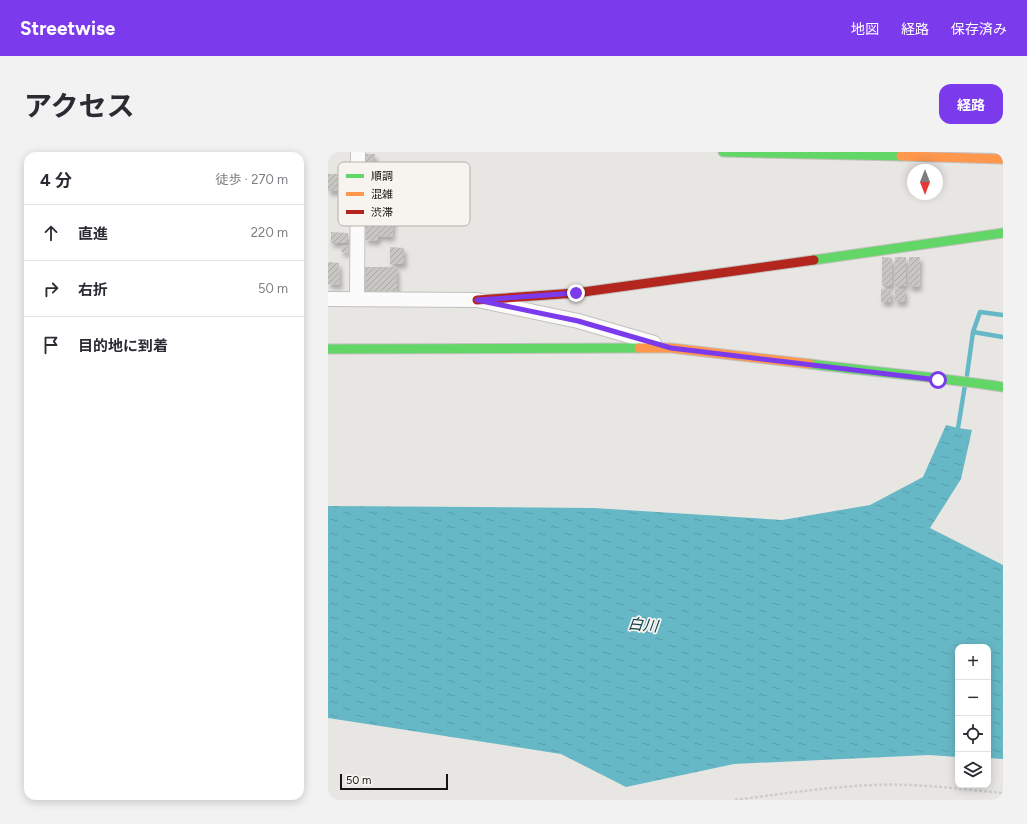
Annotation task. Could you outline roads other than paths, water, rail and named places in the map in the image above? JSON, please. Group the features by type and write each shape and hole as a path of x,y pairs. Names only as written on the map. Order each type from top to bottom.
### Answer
{"street":[{"path":"358,152 358,162"},
{"path":"723,152 1003,159"},
{"path":"356,298 357,226"},
{"path":"328,299 477,300 576,293 1003,233"},
{"path":"477,300 578,321 671,348"},
{"path":"328,349 671,348 938,380 966,381 1003,387"}],"water":[{"name":"白川","path":"946,425 972,430 961,479 930,528 1003,565 1003,759 991,758 991,644 955,644 955,757 929,755 734,764 626,787 561,754 328,718 328,506 594,508 782,520 870,505 923,477"}],"waterway":[{"path":"973,332 980,312 1003,315"},
{"path":"967,375 973,332 1003,337"},
{"path":"958,428 965,385"}]}
